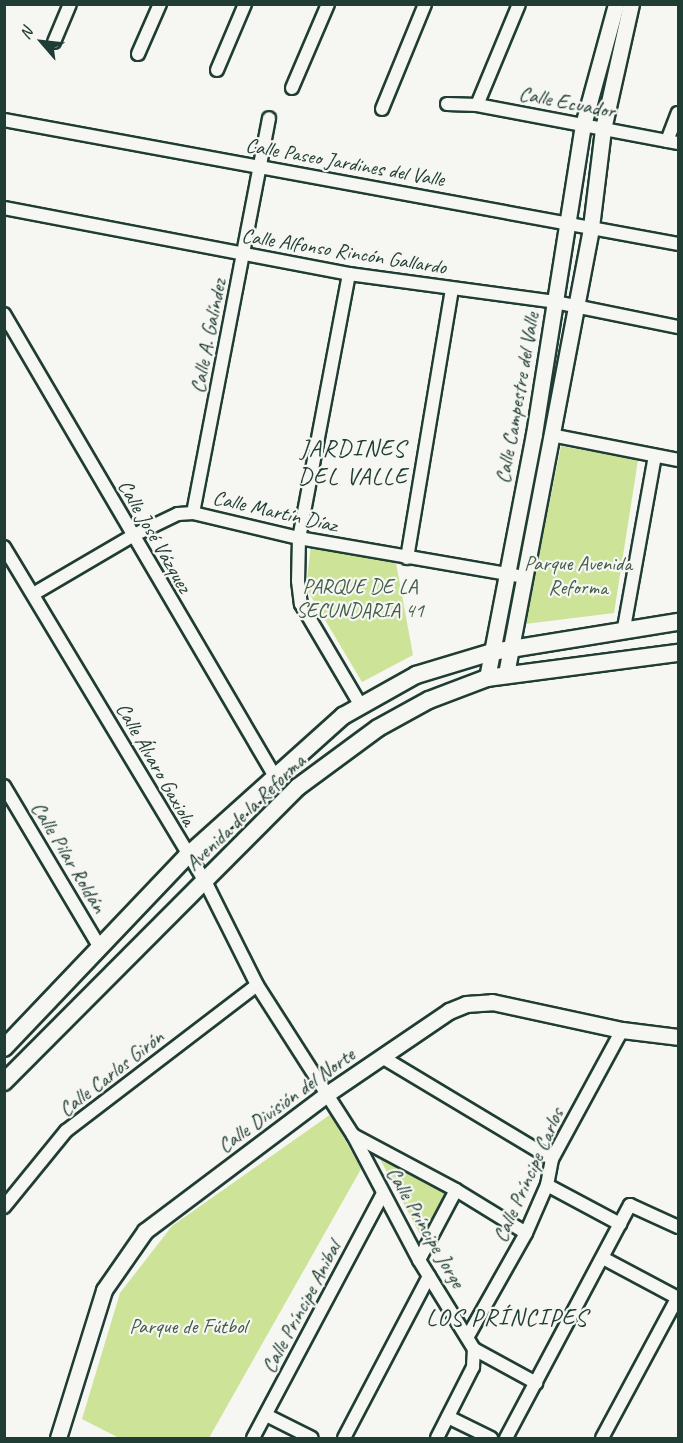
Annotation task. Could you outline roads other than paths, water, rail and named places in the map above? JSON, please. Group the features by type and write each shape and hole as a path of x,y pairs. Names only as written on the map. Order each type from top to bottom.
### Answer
{"main road":[{"name":"Avenida de la Reforma","path":"5,1045 187,856 274,775 343,716 416,675 492,652 624,628 678,622"},
{"name":"Avenida de la Reforma","path":"4,1082 298,787 378,728 429,700 487,678 678,653"}],"street":[{"path":"54,42 70,4"},
{"path":"138,54 160,4"},
{"path":"217,70 245,4"},
{"path":"292,88 328,4"},
{"path":"382,109 425,4"},
{"path":"477,105 519,4"},
{"name":"Calle Campestre del Valle","path":"487,678 569,222 583,125 616,4"},
{"name":"Calle Campestre del Valle","path":"506,674 591,227 603,129 631,4"},
{"name":"Calle Ecuador","path":"447,104 477,105 673,142"},
{"path":"673,142 678,113"},
{"name":"Calle A. Galíndez","path":"193,513 262,167 268,118"},
{"name":"Calle Paseo Jardines del Valle","path":"4,120 569,222 678,244"},
{"name":"Calle Alfonso Rincón Gallardo","path":"4,208 349,274 555,302 678,327"},
{"path":"349,274 299,538 301,604 361,706"},
{"path":"406,558 452,289"},
{"name":"Calle José Vázquez","path":"4,314 274,775"},
{"path":"550,435 678,460"},
{"path":"624,628 655,456"},
{"name":"Calle Martín Díaz","path":"35,592 132,536 178,514 193,513 299,538 524,577"},
{"name":"Calle Álvaro Gaxiola","path":"5,548 35,592 187,856 205,881 257,985 324,1096"},
{"name":"Calle Pilar Roldán","path":"4,786 100,948"},
{"name":"Calle Carlos Girón","path":"4,1207 66,1131 257,985"},
{"name":"Calle División del Norte","path":"61,1437 104,1290 129,1251 164,1214 324,1096 449,1011 466,1004 492,1002 622,1030 678,1037"},
{"name":"Calle Príncipe Carlos","path":"468,1336 526,1233 547,1185 552,1159 622,1030"},
{"path":"382,1057 552,1159"},
{"name":"Calle Príncipe Jorge","path":"324,1096 353,1135 419,1260 474,1349"},
{"path":"353,1135 456,1190 526,1233"},
{"path":"547,1185 620,1224"},
{"path":"419,1260 456,1190"},
{"name":"Calle Príncipe Anibal","path":"253,1438 383,1193"},
{"path":"506,1438 632,1204 678,1227"},
{"path":"602,1438 678,1298 603,1258"},
{"path":"344,1438 429,1276"},
{"path":"437,1438 473,1367 474,1349 536,1383"},
{"path":"267,1415 312,1438"},
{"path":"448,1417 491,1438"}],"district":[{"name":"JARDINES DEL VALLE","path":"353,463"},
{"name":"LOS PRÍNCIPES","path":"507,1318"}],"park label":[{"name":"Parque Avenida Reforma","path":"578,575"},
{"name":"PARQUE DE LA SECUNDARIA 41","path":"360,598"},
{"name":"Parque de Fútbol","path":"188,1326"}]}
